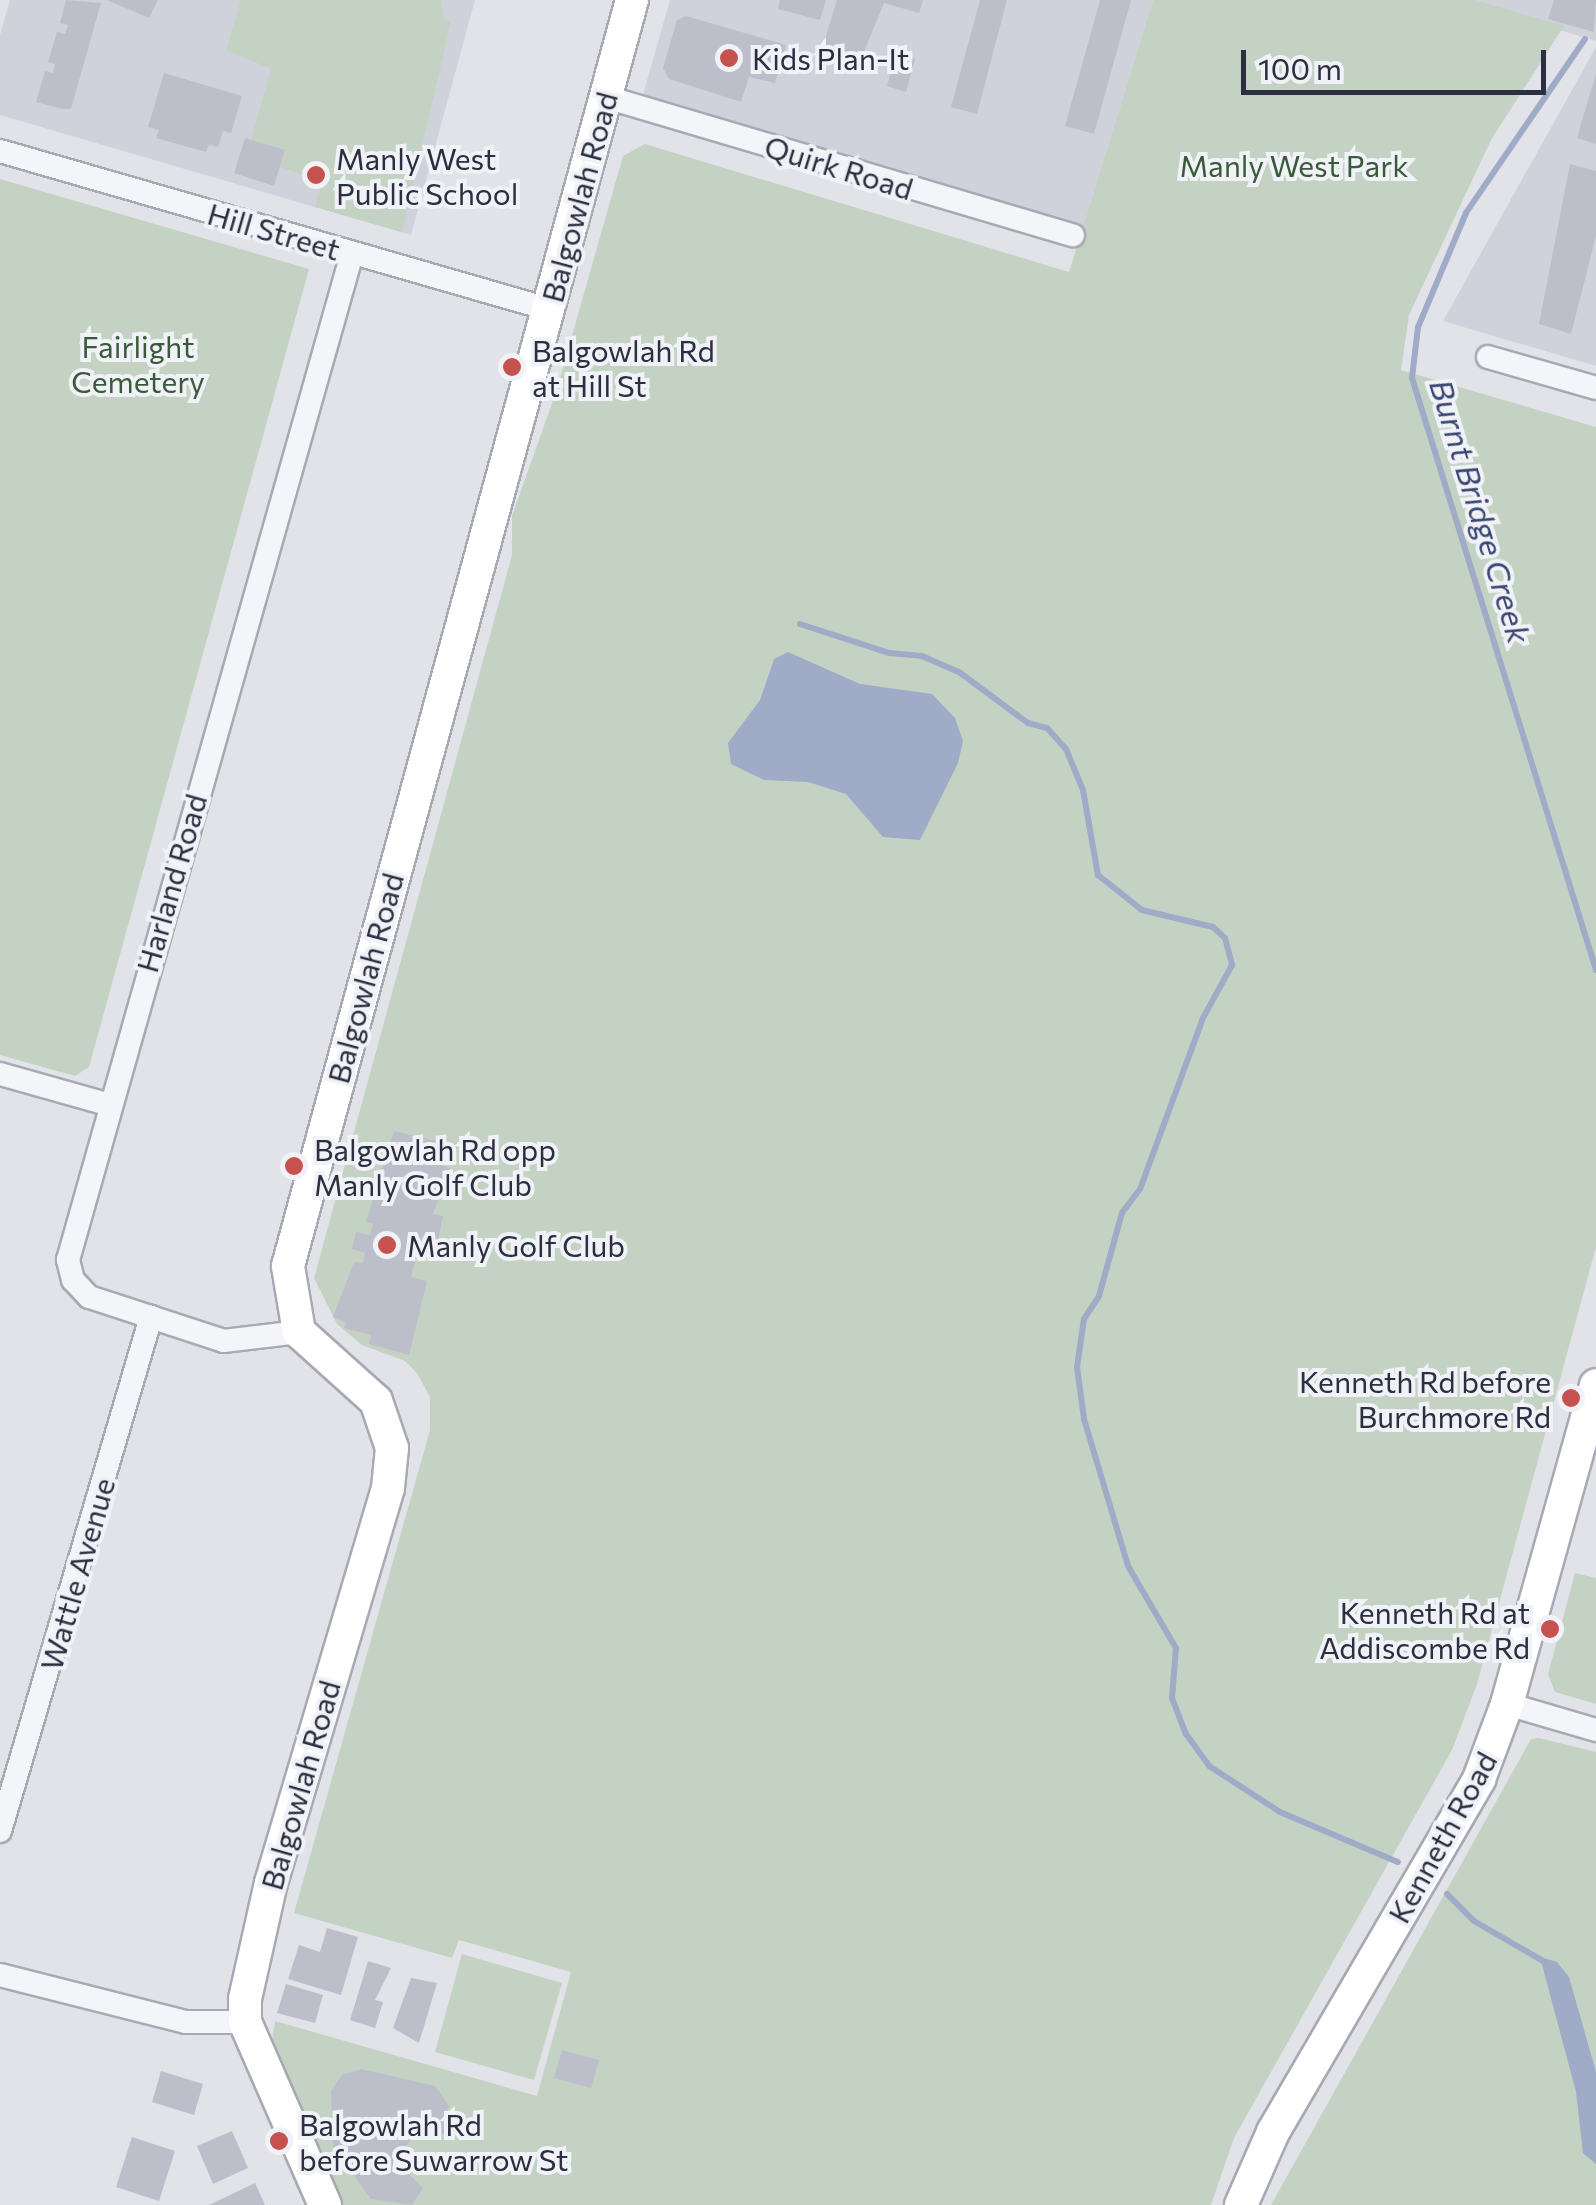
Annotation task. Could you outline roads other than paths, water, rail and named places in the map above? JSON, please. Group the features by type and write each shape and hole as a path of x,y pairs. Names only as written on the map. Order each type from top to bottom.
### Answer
{"street":[{"name":"Balgowlah Road","path":"245,2022 255,1943 392,1462 388,1422 376,1401 299,1332 288,1282 290,1251 632,0"},
{"name":"Quirk Road","path":"606,97 1073,235"},
{"name":"Hill Street","path":"0,150 548,309"},
{"name":"Harland Road","path":"299,1332 238,1344 89,1297 69,1271 70,1242 352,254"},
{"path":"1488,356 1596,388"},
{"path":"0,1074 107,1104"},
{"name":"Wattle Avenue","path":"0,1831 151,1316"},
{"name":"Kenneth Road","path":"1241,2205 1273,2132 1479,1779 1507,1704 1596,1385"},
{"path":"1507,1704 1596,1730"},
{"path":"0,1975 186,2022 245,2022 325,2205"}],"water":[{"path":"788,652 860,684 932,694 955,718 963,741 958,763 920,840 883,837 846,794 808,782 764,780 731,764 728,743 760,700 774,659"},
{"path":"1540,1957 1557,1962 1569,1977 1596,2072 1596,2164 1583,2153 1576,2092"}],"waterway":[{"name":"Burnt Bridge Creek","path":"1585,39 1466,213 1418,327 1412,378 1596,970"},
{"path":"800,624 889,653 922,656 959,672 1028,723 1047,728 1066,749 1083,790 1098,875 1142,910 1213,927 1225,938 1232,965 1203,1018 1140,1189 1122,1213 1099,1296 1084,1319 1077,1367 1084,1419 1128,1566 1176,1648 1172,1698 1186,1734 1209,1766 1280,1812 1398,1862"},
{"path":"1447,1894 1474,1921 1543,1961"}],"place":[{"name":"Kids Plan-It","path":"729,58"},
{"name":"Manly West Public School","path":"316,175"},
{"name":"Balgowlah Rd at Hill St","path":"512,367"},
{"name":"Balgowlah Rd opp Manly Golf Club","path":"294,1166"},
{"name":"Manly Golf Club","path":"387,1245"},
{"name":"Kenneth Rd before Burchmore Rd","path":"1571,1398"},
{"name":"Kenneth Rd at Addiscombe Rd","path":"1550,1629"},
{"name":"Balgowlah Rd before Suwarrow St","path":"279,2141"}],"park label":[{"name":"Manly West Park","path":"1294,165"},
{"name":"Fairlight Cemetery","path":"138,363"}]}
